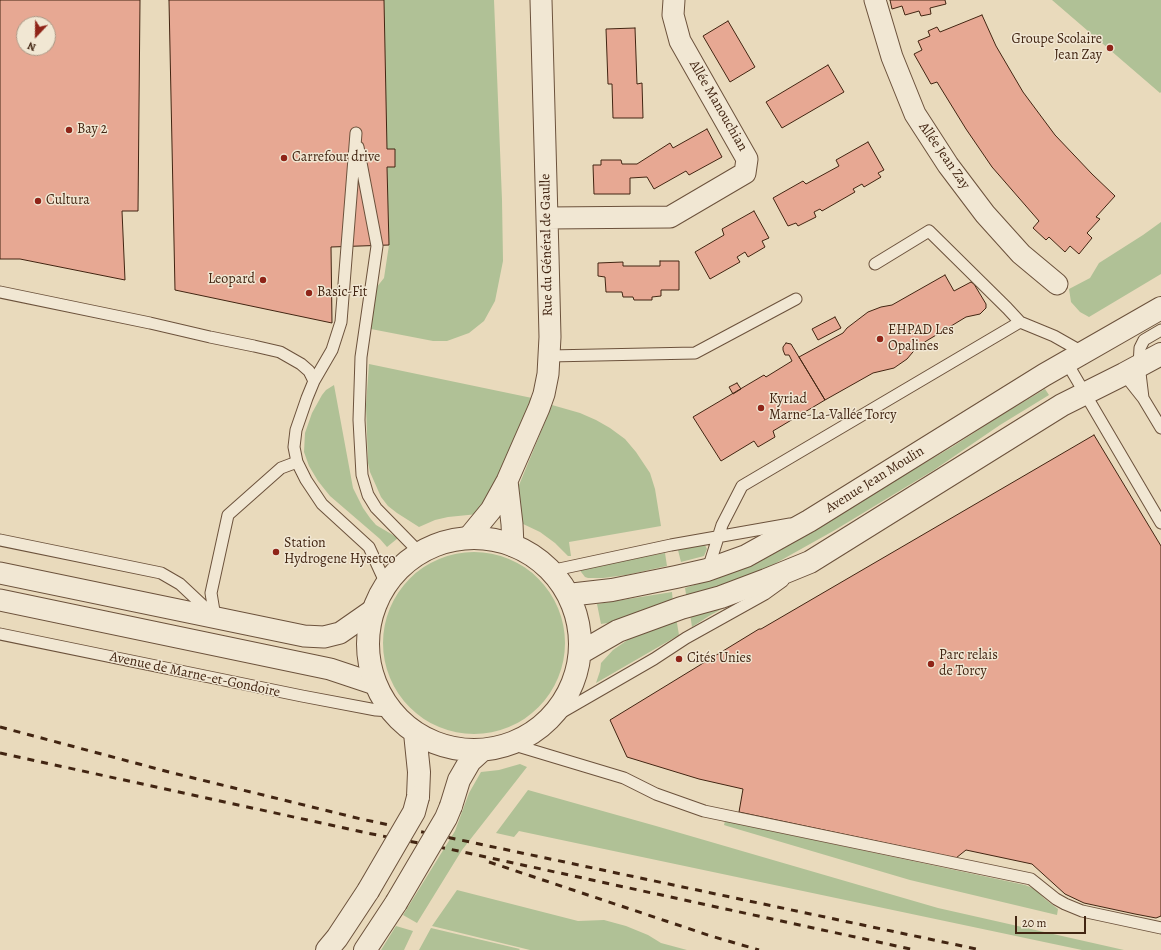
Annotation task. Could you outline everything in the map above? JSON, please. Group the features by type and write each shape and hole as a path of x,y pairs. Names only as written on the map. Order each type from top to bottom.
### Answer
{"street":[{"name":"Rue du Général de Gaulle","path":"468,538 491,510 507,482 539,408 544,394 548,374 547,218 541,0"},
{"name":"Allée Manouchian","path":"547,218 670,217 745,173 747,159 680,40 673,15 674,0"},
{"name":"Allée Jean Zay","path":"875,0 892,56 919,121 948,165 985,214 1021,254 1057,284"},
{"name":"Avenue Jean Moulin","path":"568,595 646,584 707,570 746,556 809,521 1037,379 1076,358 1159,318"},
{"path":"580,653 618,631 681,608 736,591 810,562 1062,405 1161,354"},
{"path":"507,482 512,524 512,546"},
{"path":"468,538 491,539 512,546 533,556 550,571 557,578 568,595 574,609 580,638 578,668 567,696 550,719 532,734 511,744 481,751 446,747 414,733 390,711 382,698 375,684 369,666 367,648 368,629 373,610 386,584 401,566 420,553 443,542 468,538"},
{"path":"0,573 304,636 324,637 340,633 373,610"},
{"path":"0,600 330,669 375,684"},
{"path":"326,950 337,938 368,891 414,812 418,797 419,772 414,733"},
{"path":"365,950 396,903 446,818 459,780 470,761 481,751"}],"lane":[{"path":"386,584 370,547 322,504 306,480 297,462 294,447 296,430 314,381 332,350 341,322 356,133 377,246 361,357 359,420 362,475 368,495 376,508 420,553"},
{"path":"875,264 929,231 1020,322 1054,336 1076,358 1085,394 1161,523"},
{"path":"0,292 280,352 301,364 309,371 314,381"},
{"path":"549,356 695,353 796,299"},
{"path":"1159,318 1144,340 1132,370 1143,398 1158,416 1161,428"},
{"path":"707,570 722,525 742,486 1020,322"},
{"path":"1132,370 1143,398"},
{"path":"215,617 211,593 228,515 281,468 297,462"},
{"path":"550,571 671,545 809,521"},
{"path":"0,540 161,573 180,584 215,617"},
{"path":"550,719 654,659 686,638 765,594 810,562"},
{"name":"Avenue de Marne-et-Gondoire","path":"0,634 302,696 376,710 390,711"},
{"path":"511,744 624,778 656,794 704,811 1031,879 1056,899 1082,911 1161,928"}],"green space":[{"path":"384,0 494,0 503,261 495,301 484,321 469,333 447,341 433,341 371,329 376,288 384,278 389,245 387,167 395,166 395,149 387,149"},
{"path":"1052,0 1161,0 1161,92 1160,93"},
{"path":"1161,222 1161,274 1089,317 1080,312 1071,302 1069,289 1090,278 1099,263"},
{"path":"369,364 532,398 491,494 478,514 448,517 435,520 419,527 388,506 381,497 370,472 368,463 366,405"},
{"path":"334,385 353,488 363,508 376,525 398,538 387,547 380,539 330,496 318,481 309,466 304,452 305,433 312,413 322,395 326,390"},
{"path":"1045,389 1049,395 1000,425 934,470 835,530 760,572 687,600 685,588 737,571 753,564 952,447"},
{"path":"552,405 580,413 596,420 625,439 650,473 655,489 661,526 569,542 571,556 568,556 555,543 540,532 521,523 517,490"},
{"path":"705,545 707,549 704,556 681,562 678,550"},
{"path":"474,552 492,554 509,559 532,573 544,585 558,608 563,625 565,643 563,661 558,678 544,701 532,713 509,727 492,732 474,734 456,732 439,727 416,713 404,701 390,678 385,661 383,643 385,625 390,608 404,585 416,573 439,559 456,554"},
{"path":"665,553 667,566 626,575 588,578 585,577 578,568"},
{"path":"672,592 673,603 614,622 601,624 597,604"},
{"path":"727,606 709,616 692,627 690,614"},
{"path":"676,617 679,635 596,683 601,663 613,650 639,632"},
{"path":"520,764 527,767 462,850 417,923 403,915 455,831 469,793 481,772 499,770"},
{"path":"528,790 938,908 1124,950 1082,950 519,831 514,837 496,833"},
{"path":"725,821 1025,885 1035,889 1058,909 1057,915 910,880 727,826 724,825"},
{"path":"457,890 578,921 604,920 626,926 648,935 661,943 687,950 530,950 432,926"},
{"path":"396,926 413,931 404,950 381,950"},
{"path":"431,928 520,949 419,950"}],"building":[{"name":"Bay 2","path":"0,0 140,0 138,211 122,211 125,280 20,259 0,259"},
{"name":"Carrefour drive","path":"169,0 384,0 387,149 395,149 395,167 387,167 389,245 331,247 332,323 175,290"},
{"path":"890,0 945,0 946,4 930,8 931,14 921,16 919,11 905,15 902,6 892,9"},
{"path":"982,15 996,46 1023,92 1055,135 1115,196 1096,217 1100,219 1087,233 1092,238 1079,254 1070,246 1065,252 1049,237 1046,240 1033,228 1039,221 992,167 937,82 931,84 914,54 922,50 918,41 930,36 928,31 937,27 940,32"},
{"path":"728,21 755,67 730,82 703,36"},
{"path":"635,28 637,84 642,83 643,118 613,118 612,84 608,84 606,29"},
{"path":"828,65 844,92 782,128 766,102"},
{"path":"707,129 722,157 689,175 686,171 654,189 647,177 630,178 630,194 594,194 593,165 601,165 601,160 621,160 622,164 637,164 670,143 673,148"},
{"path":"868,142 884,170 878,173 881,177 864,187 862,184 853,189 855,192 822,211 820,209 814,212 816,217 798,226 796,223 788,226 773,198 803,181 806,184 839,166 836,160"},
{"path":"754,211 769,238 762,241 765,247 748,257 745,252 737,257 740,262 710,279 695,252 724,235 722,229"},
{"path":"660,261 679,261 679,290 661,290 661,296 652,297 652,300 634,300 633,297 623,297 622,292 606,292 605,277 598,276 598,263 623,262 623,266 660,266"},
{"name":"EHPAD Les Opalines","path":"945,275 954,291 971,282 974,284 986,304 986,308 980,314 966,317 918,346 907,359 894,368 873,373 825,400 799,357 843,333 847,328 868,312 892,305"},
{"path":"835,317 841,328 818,340 812,329"},
{"name":"Kyriad Marne-La-Vallée Torcy","path":"786,343 791,344 825,400 773,431 775,437 758,447 754,441 721,461 693,417 764,375 766,377 792,361 789,355 785,355 783,350"},
{"path":"737,383 741,389 733,394 729,387"},
{"name":"Parc relais de Torcy","path":"1094,435 1161,546 1161,916 1156,918 1084,903 1065,894 1032,864 966,850 956,858 739,812 743,789 699,779 627,757 610,720 759,629"}],"railway":[{"path":"0,727 169,772 361,819 981,950"},
{"path":"0,753 915,950"},
{"path":"489,862 711,936 759,950"}],"place":[{"name":"Groupe Scolaire Jean Zay","path":"1110,48"},
{"name":"Bay 2","path":"69,130"},
{"name":"Carrefour drive","path":"284,158"},
{"name":"Cultura","path":"38,201"},
{"name":"Leopard","path":"263,280"},
{"name":"Basic-Fit","path":"309,293"},
{"name":"EHPAD Les Opalines","path":"880,339"},
{"name":"Kyriad Marne-La-Vallée Torcy","path":"761,408"},
{"name":"Station Hydrogene Hysetco","path":"276,552"},
{"name":"Cités Unies","path":"679,659"},
{"name":"Parc relais de Torcy","path":"931,664"}]}
